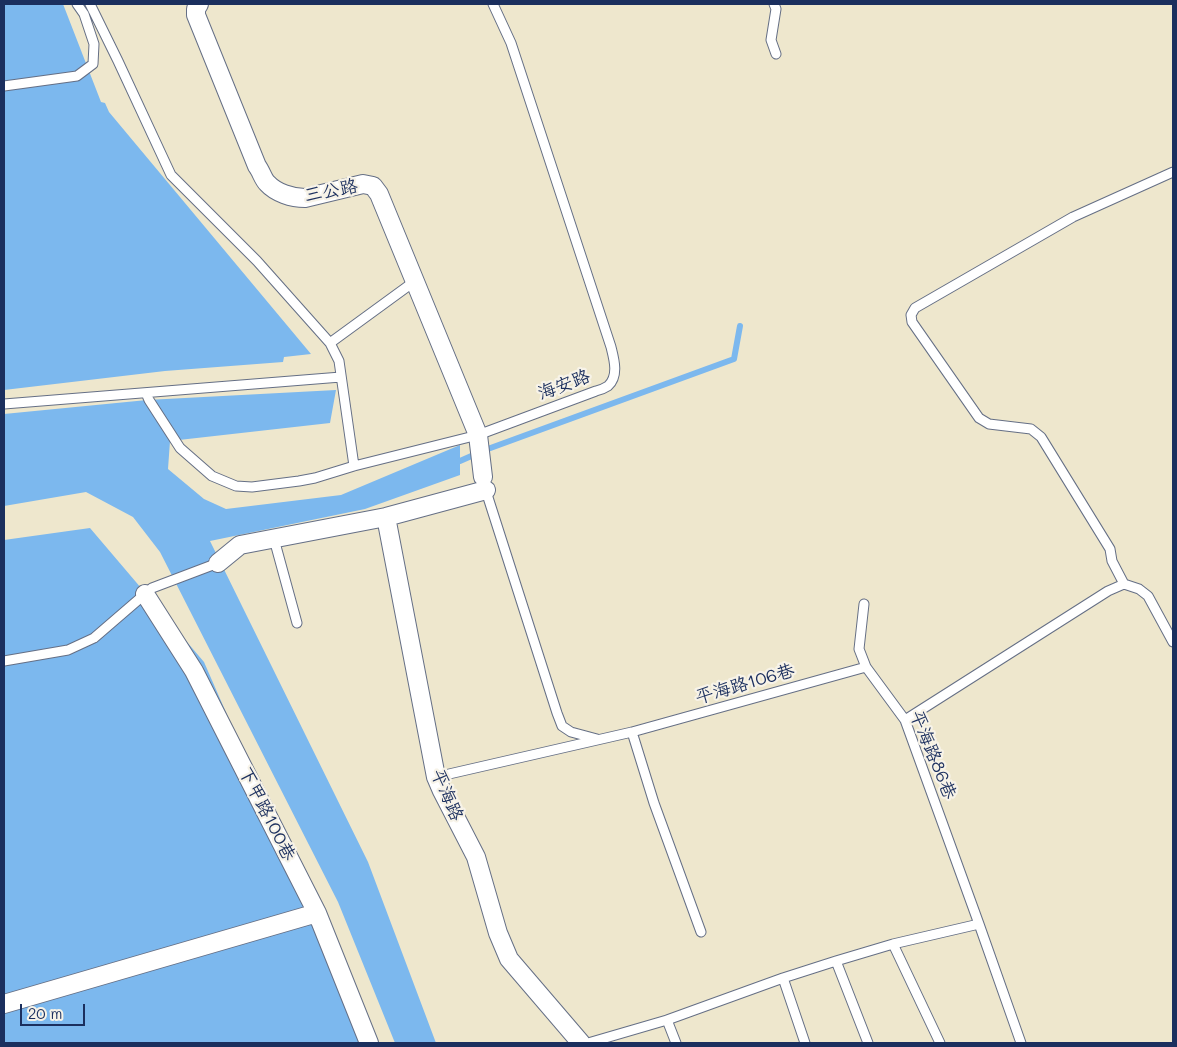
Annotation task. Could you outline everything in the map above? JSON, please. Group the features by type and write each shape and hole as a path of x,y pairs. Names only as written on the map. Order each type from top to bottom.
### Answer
{"street":[{"name":"三公路","path":"199,4 196,9 196,15 257,166 267,183 274,190 296,198 305,198 363,184 373,186 379,194 478,440 484,484"},
{"path":"218,562 240,545 386,517 484,484"},
{"name":"平海路","path":"386,517 436,777 476,857 498,933 509,959 581,1043"},
{"name":"下甲路100巷","path":"148,591 194,671 317,913 369,1043"},
{"path":"4,1004 317,913"}],"lane":[{"path":"4,86 77,76 92,64 94,44 84,14 77,4"},
{"path":"90,4 171,174 257,261 330,344 339,361 354,466"},
{"name":"海安路","path":"148,396 180,448 212,476 236,486 252,486 315,478 354,466 478,440 608,386 614,376 614,360 611,347 511,43 493,4"},
{"path":"774,4 776,9 770,40 776,54"},
{"path":"1124,584 1112,562 1110,549 1041,437 1031,429 989,424 979,418 912,322 911,315 915,308 975,275 1052,228 1173,172"},
{"path":"330,344 415,281"},
{"path":"4,404 148,396 341,377"},
{"path":"484,484 556,713 562,726 572,732 599,739"},
{"path":"274,539 297,623"},
{"path":"4,661 68,650 94,638 148,591 218,562"},
{"path":"905,720 1108,591 1124,584 1139,589 1148,596 1173,642"},
{"name":"平海路86巷","path":"864,604 859,649 866,667 905,720 1021,1043"},
{"name":"平海路106巷","path":"436,777 632,732 866,667"},
{"path":"632,732 654,803 701,932"},
{"path":"588,1043 667,1020 782,978 836,961 893,944 979,924"},
{"path":"893,944 940,1043"},
{"path":"836,961 868,1043"},
{"path":"782,978 805,1043"},
{"path":"667,1020 676,1043"}],"water":[{"path":"4,4 63,4 101,102 105,103 109,112 311,354 284,357 283,362 165,371 4,390"},
{"path":"336,390 330,423 170,441 168,469 204,499 226,509 341,495 460,445 460,475 365,509 210,541 368,862 436,1043 395,1043 338,902 160,552 133,517 86,492 4,506 4,414 147,400"},
{"path":"90,528 204,662 341,976 367,1043 4,1043 4,540"}],"waterway":[{"path":"460,461 485,450 734,359 740,326"}]}
